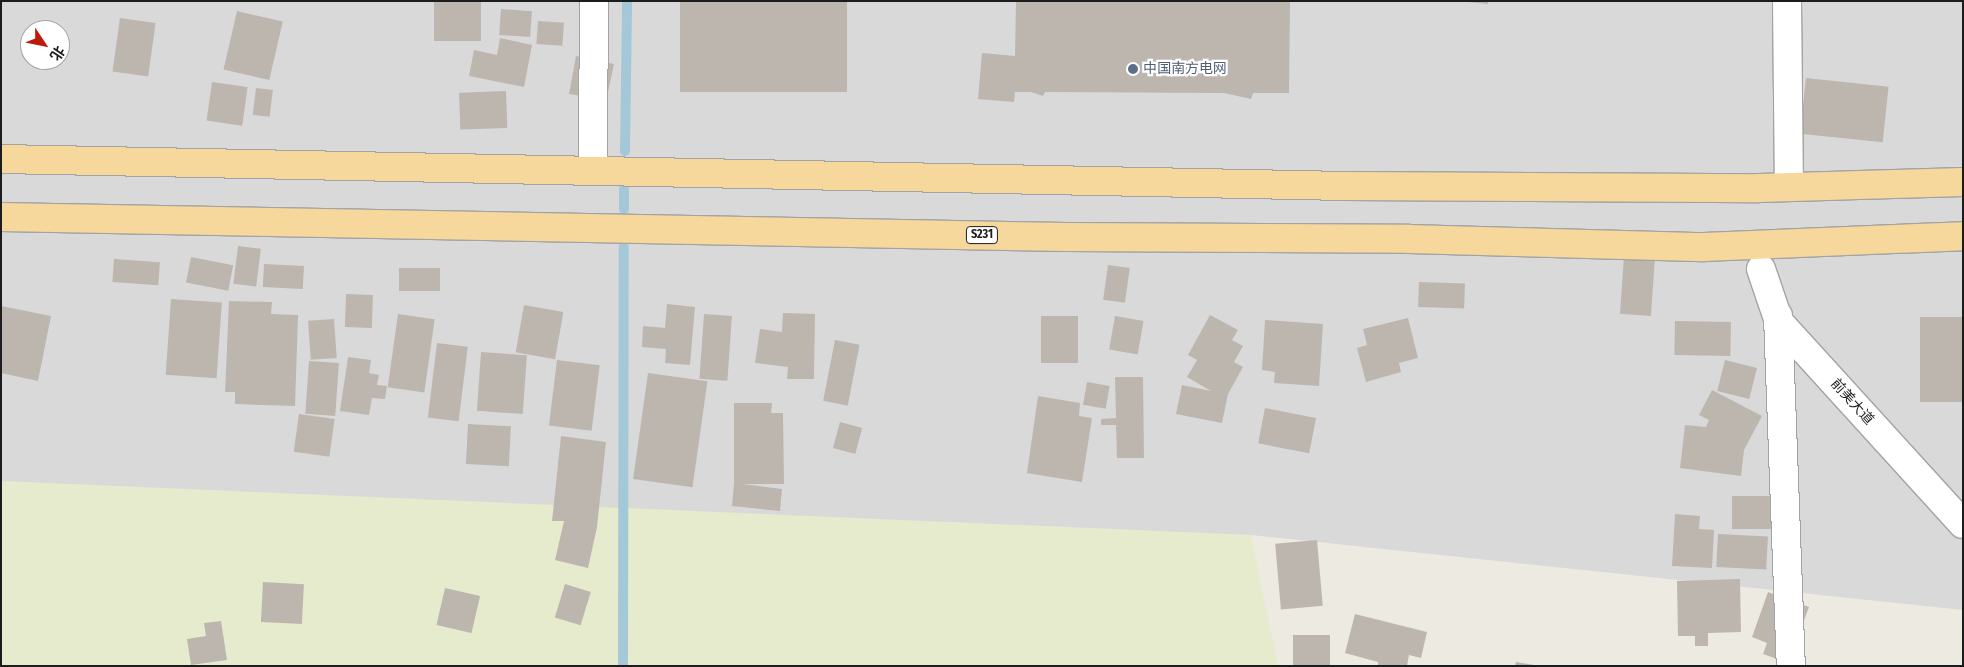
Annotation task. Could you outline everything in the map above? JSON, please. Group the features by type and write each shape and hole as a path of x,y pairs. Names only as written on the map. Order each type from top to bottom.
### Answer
{"main road":[{"path":"1,159 1347,186 1789,187 1963,182"},
{"name":"S231","path":"1,217 1056,237 1410,240 1704,247 1963,236"}],"street":[{"path":"593,170 594,1"},
{"path":"1786,1 1789,187"},
{"name":"前美大道","path":"1760,269 1779,322 1963,524"},
{"path":"1778,316 1791,666"}],"shaded area":[{"path":"1,1 1963,1 1963,610 1251,535 715,559 1,529"}],"green space":[{"path":"1,481 1251,535 1278,666 1,666"}],"building":[{"path":"434,1 481,1 481,41 434,41"},
{"path":"680,1 847,1 847,92 680,92"},
{"path":"1016,1 1290,1 1289,93 1253,93 1251,99 1224,93 1045,92 1043,96 1031,92 1015,92 1014,102 978,99 982,53 1015,56"},
{"path":"1457,1 1488,1 1488,4"},
{"path":"501,9 532,11 530,37 499,35"},
{"path":"237,11 283,22 269,80 224,69"},
{"path":"120,18 156,23 148,76 112,71"},
{"path":"538,21 564,23 562,46 536,44"},
{"path":"500,38 532,45 524,87 469,76 474,50 497,55"},
{"path":"576,56 614,64 604,111 582,96 569,94"},
{"path":"1806,78 1889,87 1883,142 1800,134"},
{"path":"212,82 248,87 242,126 207,121"},
{"path":"256,88 273,90 270,117 253,115"},
{"path":"506,91 507,128 460,130 459,93"},
{"path":"238,246 261,249 256,287 233,284"},
{"path":"1624,256 1655,258 1651,316 1620,314"},
{"path":"191,257 233,265 228,291 186,283"},
{"path":"114,259 160,262 158,285 112,282"},
{"path":"264,264 304,266 303,289 263,287"},
{"path":"1108,265 1130,268 1125,303 1103,300"},
{"path":"399,268 440,268 440,291 399,291"},
{"path":"1419,282 1465,284 1464,309 1418,307"},
{"path":"346,294 373,295 372,328 345,327"},
{"path":"171,299 222,303 217,378 166,375"},
{"path":"229,301 272,302 271,314 298,315 295,406 235,404 235,392 225,392"},
{"path":"667,304 695,307 690,365 665,363 666,349 642,347 643,326 665,328"},
{"path":"524,305 563,312 555,359 516,352"},
{"path":"1,306 51,316 38,381 1,373"},
{"path":"783,313 815,314 814,379 787,379 788,367 755,363 760,329 782,332"},
{"path":"398,314 435,319 424,392 388,387"},
{"path":"704,314 732,316 727,381 699,379"},
{"path":"1210,315 1238,330 1232,340 1243,346 1234,362 1243,367 1228,394 1222,423 1176,414 1182,385 1211,391 1187,377 1197,360 1188,355"},
{"path":"1041,316 1078,316 1078,363 1041,363"},
{"path":"1115,316 1144,321 1138,355 1109,349"},
{"path":"1920,317 1963,317 1963,402 1920,402"},
{"path":"1408,318 1418,358 1399,363 1401,372 1366,382 1357,348 1367,345 1363,329"},
{"path":"334,319 337,358 311,360 308,321"},
{"path":"1265,320 1323,324 1319,386 1274,383 1275,372 1262,370"},
{"path":"1675,321 1731,322 1730,356 1674,355"},
{"path":"835,340 860,345 848,406 823,401"},
{"path":"437,343 468,347 459,421 428,417"},
{"path":"481,352 527,355 523,414 477,411"},
{"path":"348,357 371,360 369,373 379,375 377,385 387,386 385,399 372,398 369,415 340,411"},
{"path":"557,360 600,365 592,431 549,426"},
{"path":"1725,360 1757,368 1749,399 1717,391"},
{"path":"309,361 339,363 335,416 305,414"},
{"path":"648,373 707,381 693,487 633,479"},
{"path":"1115,377 1143,377 1144,458 1117,458 1116,425 1101,425 1101,419 1116,418"},
{"path":"1087,382 1110,386 1106,409 1083,405"},
{"path":"1712,390 1762,416 1744,450 1741,476 1680,468 1685,425 1706,427 1709,420 1699,415"},
{"path":"1038,396 1080,403 1079,416 1092,418 1082,482 1027,473"},
{"path":"734,403 772,403 771,413 783,413 784,484 743,484 782,489 780,511 732,506 734,483"},
{"path":"1265,408 1316,418 1309,453 1258,443"},
{"path":"299,414 335,419 329,457 294,452"},
{"path":"840,422 862,428 855,454 833,448"},
{"path":"468,424 511,426 509,466 466,464"},
{"path":"561,436 606,442 597,527 588,568 555,560 564,521 552,521"},
{"path":"1732,496 1774,496 1774,529 1732,529"},
{"path":"1675,514 1700,516 1699,529 1714,530 1712,568 1672,566"},
{"path":"1718,534 1768,537 1766,570 1716,567"},
{"path":"1317,540 1323,606 1281,609 1275,544"},
{"path":"1740,579 1741,632 1708,633 1708,646 1695,646 1695,636 1678,636 1677,581"},
{"path":"263,582 304,584 302,624 261,622"},
{"path":"565,584 591,592 581,625 555,617"},
{"path":"445,588 480,596 472,633 436,625"},
{"path":"1768,592 1809,607 1788,663 1763,654 1767,643 1752,637"},
{"path":"1355,614 1427,632 1421,658 1409,655 1407,666 1378,666 1378,662 1345,653"},
{"path":"221,621 227,660 191,665 187,639 206,636 204,623"},
{"path":"1293,635 1330,635 1330,665 1293,665"},
{"path":"1516,662 1534,665 1534,666 1515,666"}],"waterway":[{"path":"625,151 627,1"},
{"path":"624,189 624,209"},
{"path":"623,666 624,247"}],"place":[{"name":"中国南方电网","path":"1133,69"}]}
